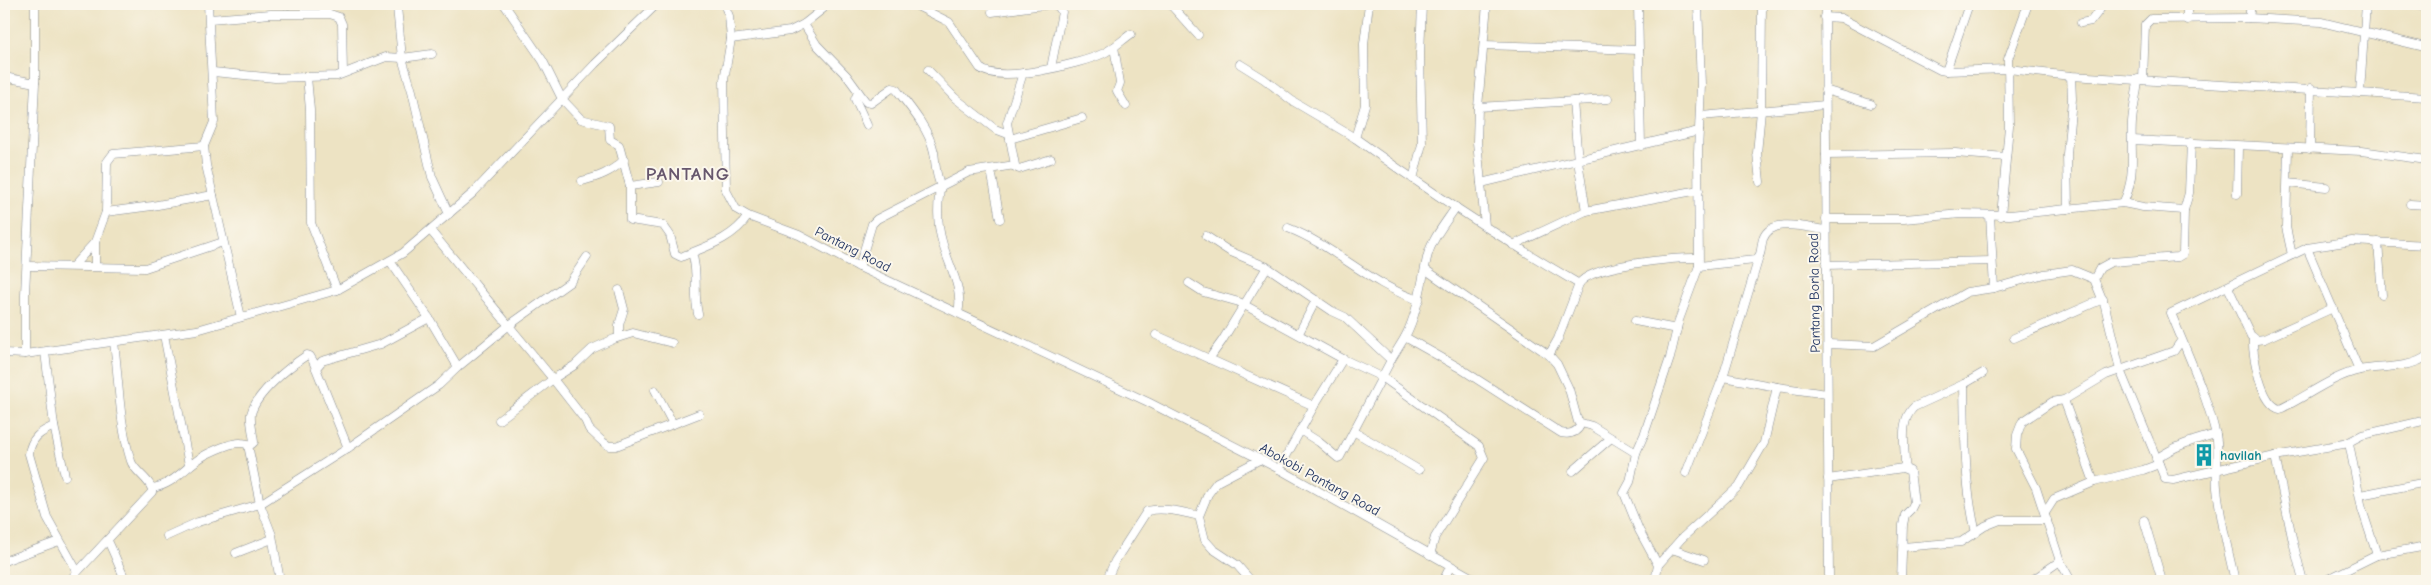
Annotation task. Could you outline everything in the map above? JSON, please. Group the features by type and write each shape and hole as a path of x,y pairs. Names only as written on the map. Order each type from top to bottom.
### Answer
{"street":[{"path":"25,354 35,83 35,4"},
{"path":"208,4 213,72 214,122 204,146 222,242 241,317"},
{"path":"504,4 543,61 562,99 581,119 609,125 610,140 619,144 630,186 630,220 663,225 670,235 675,254 682,257 737,230 748,216"},
{"path":"4,353 25,354 45,352 197,330 337,290 403,253 473,193 656,4"},
{"name":"Pantang Road","path":"724,4 729,16 731,39 724,80 726,190 736,209 748,216 799,235 859,267 1148,402"},
{"path":"731,39 790,31 804,24 829,4"},
{"path":"913,4 949,22 980,68 986,72 1023,73 1095,57 1114,47 1131,34"},
{"path":"992,12 1052,4 1058,6 1062,12 1051,68"},
{"path":"1170,4 1198,36"},
{"path":"1355,138 1365,105 1364,44 1369,4"},
{"path":"1413,179 1422,144 1420,54 1422,4"},
{"path":"1485,226 1477,142 1478,107 1487,4"},
{"path":"1638,4 1640,146"},
{"path":"1658,565 1624,498 1636,453 1664,375 1699,262 1699,131 1701,116 1698,4"},
{"path":"1760,182 1757,153 1761,111 1762,4"},
{"name":"Pantang Borla Road","path":"1825,4 1829,581"},
{"path":"1946,71 1969,4"},
{"path":"2001,216 2010,90 2008,59 2028,4"},
{"path":"2081,23 2091,21 2104,4"},
{"path":"2186,20 2188,4"},
{"path":"2249,18 2251,4"},
{"path":"2360,92 2366,4"},
{"path":"2416,4 2427,9"},
{"path":"397,7 402,58 410,82 432,177 449,214"},
{"path":"210,19 272,14 330,14 339,17 342,24 343,73"},
{"path":"1824,17 1841,18 1940,70 1946,71 2008,69 2071,76 2311,88 2427,97"},
{"path":"2124,203 2133,171 2132,140 2147,20 2249,18 2321,22 2425,47"},
{"path":"804,24 808,34 847,76 869,104 892,88 896,90 913,110 930,142 934,152 935,174 941,186 939,195 940,233 956,283 959,297 958,314"},
{"path":"1484,45 1639,50"},
{"path":"1114,47 1120,83 1117,91 1126,106"},
{"path":"213,72 262,78 337,76 386,57 402,58 432,54"},
{"path":"1240,64 1291,100 1355,138 1513,245 1579,284"},
{"path":"928,70 955,98 991,126 1009,137 1082,118"},
{"path":"1014,166 1016,160 1006,123 1023,73"},
{"path":"2068,209 2067,154 2072,99 2071,76"},
{"path":"4,77 35,83"},
{"path":"307,77 310,110 311,223 337,290"},
{"path":"2310,149 2311,88"},
{"path":"1825,90 1871,104"},
{"path":"858,92 854,99 867,124"},
{"path":"1478,107 1608,99"},
{"path":"1573,101 1578,161 1586,211"},
{"path":"1701,116 1826,105"},
{"path":"1481,184 1699,131"},
{"path":"2132,140 2191,142 2238,147 2361,151 2427,160"},
{"path":"2094,279 2100,268 2111,262 2178,258 2183,254 2184,210 2189,193 2191,142"},
{"path":"95,266 95,242 106,212 107,162 113,154 204,146"},
{"path":"2236,194 2238,147"},
{"path":"2288,148 2287,233 2292,255"},
{"path":"1826,154 1955,153 2006,157"},
{"path":"859,267 872,224 877,219 969,172 1014,166 1019,169 1051,159"},
{"path":"582,180 600,176 614,170 624,160"},
{"path":"991,170 1000,219"},
{"path":"630,186 659,182"},
{"path":"2288,183 2326,187"},
{"path":"1513,245 1586,211 1699,190"},
{"path":"106,212 213,195"},
{"path":"1826,219 1904,219 1961,214 2001,216 2124,203 2143,208 2184,210"},
{"path":"2410,204 2427,205"},
{"path":"1300,430 1319,442 1338,458 1355,432 1414,319 1426,270 1426,258 1433,242 1456,207"},
{"path":"1990,215 1994,288"},
{"path":"1686,473 1723,377 1763,238 1772,228 1784,225 1826,230"},
{"path":"1288,228 1318,242 1392,290 1419,300"},
{"path":"430,230 553,379 597,438 609,446 616,446 698,414"},
{"path":"1206,236 1229,251 1267,268 1360,328 1391,360"},
{"path":"74,265 95,242"},
{"path":"27,266 74,265 126,269 144,268 222,242"},
{"path":"2235,581 2224,535 2216,471 2218,451 2216,434 2195,371 2171,313 2307,248 2330,243 2378,242 2427,245"},
{"path":"2378,242 2382,295"},
{"path":"2307,248 2359,370"},
{"path":"692,253 696,265 695,297 698,314"},
{"path":"167,536 198,522 260,504 348,448 439,385 508,326 570,282 587,257"},
{"path":"1548,355 1558,339 1579,284 1587,276 1620,267 1668,258 1699,262 1755,260 1759,257"},
{"path":"390,261 429,318 458,367"},
{"path":"1826,265 1992,261"},
{"path":"1209,359 1267,268"},
{"path":"1426,270 1548,355 1557,364 1570,389 1576,418 1582,424 1592,426 1636,453"},
{"path":"1828,344 1874,346 1967,292 1994,288 2044,274 2072,270 2094,279 2103,299 2120,370 2163,476 2168,480 2216,471 2275,456 2347,443 2362,435 2427,420"},
{"path":"1189,284 1203,292 1235,301 1382,378 1479,446 1484,458 1435,538 1430,555"},
{"path":"2228,287 2253,337 2252,350 2264,393 2271,405 2277,408 2280,409 2325,384 2359,370 2405,364 2422,360 2427,356"},
{"path":"619,290 624,309 618,325 619,336"},
{"path":"2014,338 2103,299"},
{"path":"1299,334 1316,300"},
{"path":"2253,337 2257,340 2264,339 2334,308"},
{"path":"316,368 322,361 382,344 429,318"},
{"path":"1635,321 1677,329"},
{"path":"499,420 553,379 575,365 592,349 619,336 633,333 672,343"},
{"path":"164,335 188,465"},
{"path":"1156,335 1314,406"},
{"path":"1405,337 1458,366 1561,433 1569,434 1576,432 1582,424"},
{"path":"2071,581 2060,560 2036,488 2016,449 2017,435 2022,422 2052,402 2064,400 2106,376 2174,352 2181,341"},
{"path":"114,342 125,434 132,463 152,488"},
{"path":"45,352 54,426 65,476"},
{"path":"152,488 162,486 172,480 188,465 210,452 240,442 248,445 254,442 251,416 253,410 282,373 306,355 310,356 316,368 348,448"},
{"path":"1279,469 1343,359"},
{"path":"1903,468 1905,464 1905,423 1909,411 1983,373"},
{"path":"1723,377 1827,394"},
{"path":"1964,384 1966,469 1976,533"},
{"path":"1655,581 1658,565 1672,549 1739,486 1764,443 1777,387"},
{"path":"655,390 673,424"},
{"path":"2064,400 2094,482"},
{"name":"Abokobi Pantang Road","path":"1148,402 1258,460 1279,469 1450,567 1478,581"},
{"path":"54,426 42,431 35,438 30,445 29,454 44,509 58,541 77,572"},
{"path":"1355,432 1419,470"},
{"path":"2046,517 2054,499 2094,482 2143,470 2158,462 2166,452 2186,442 2216,434"},
{"path":"1573,471 1611,438"},
{"path":"2347,443 2377,555"},
{"path":"248,445 260,504 272,535 280,581"},
{"path":"2275,456 2293,542 2304,581"},
{"path":"1250,581 1237,566 1205,540 1199,516 1208,494 1218,482 1258,460"},
{"path":"1828,479 1903,468 1910,471 1914,503 1905,515 1901,581"},
{"path":"2360,495 2427,482"},
{"path":"69,581 150,496 152,488"},
{"path":"1106,581 1115,561 1147,512 1153,510 1180,512 1199,516"},
{"path":"1903,547 1961,542 1985,526 2000,520 2046,517"},
{"path":"2144,520 2162,581"},
{"path":"236,554 272,539"},
{"path":"4,561 58,541"},
{"path":"108,541 117,558 116,564 126,581"},
{"path":"2324,581 2377,555 2427,546"},
{"path":"1672,549 1704,560"},
{"path":"2032,581 2060,560"},
{"path":"1443,581 1450,567"}],"place":[{"name":"havilah","path":"2204,455"}],"district":[{"name":"PANTANG","path":"688,173"}]}
